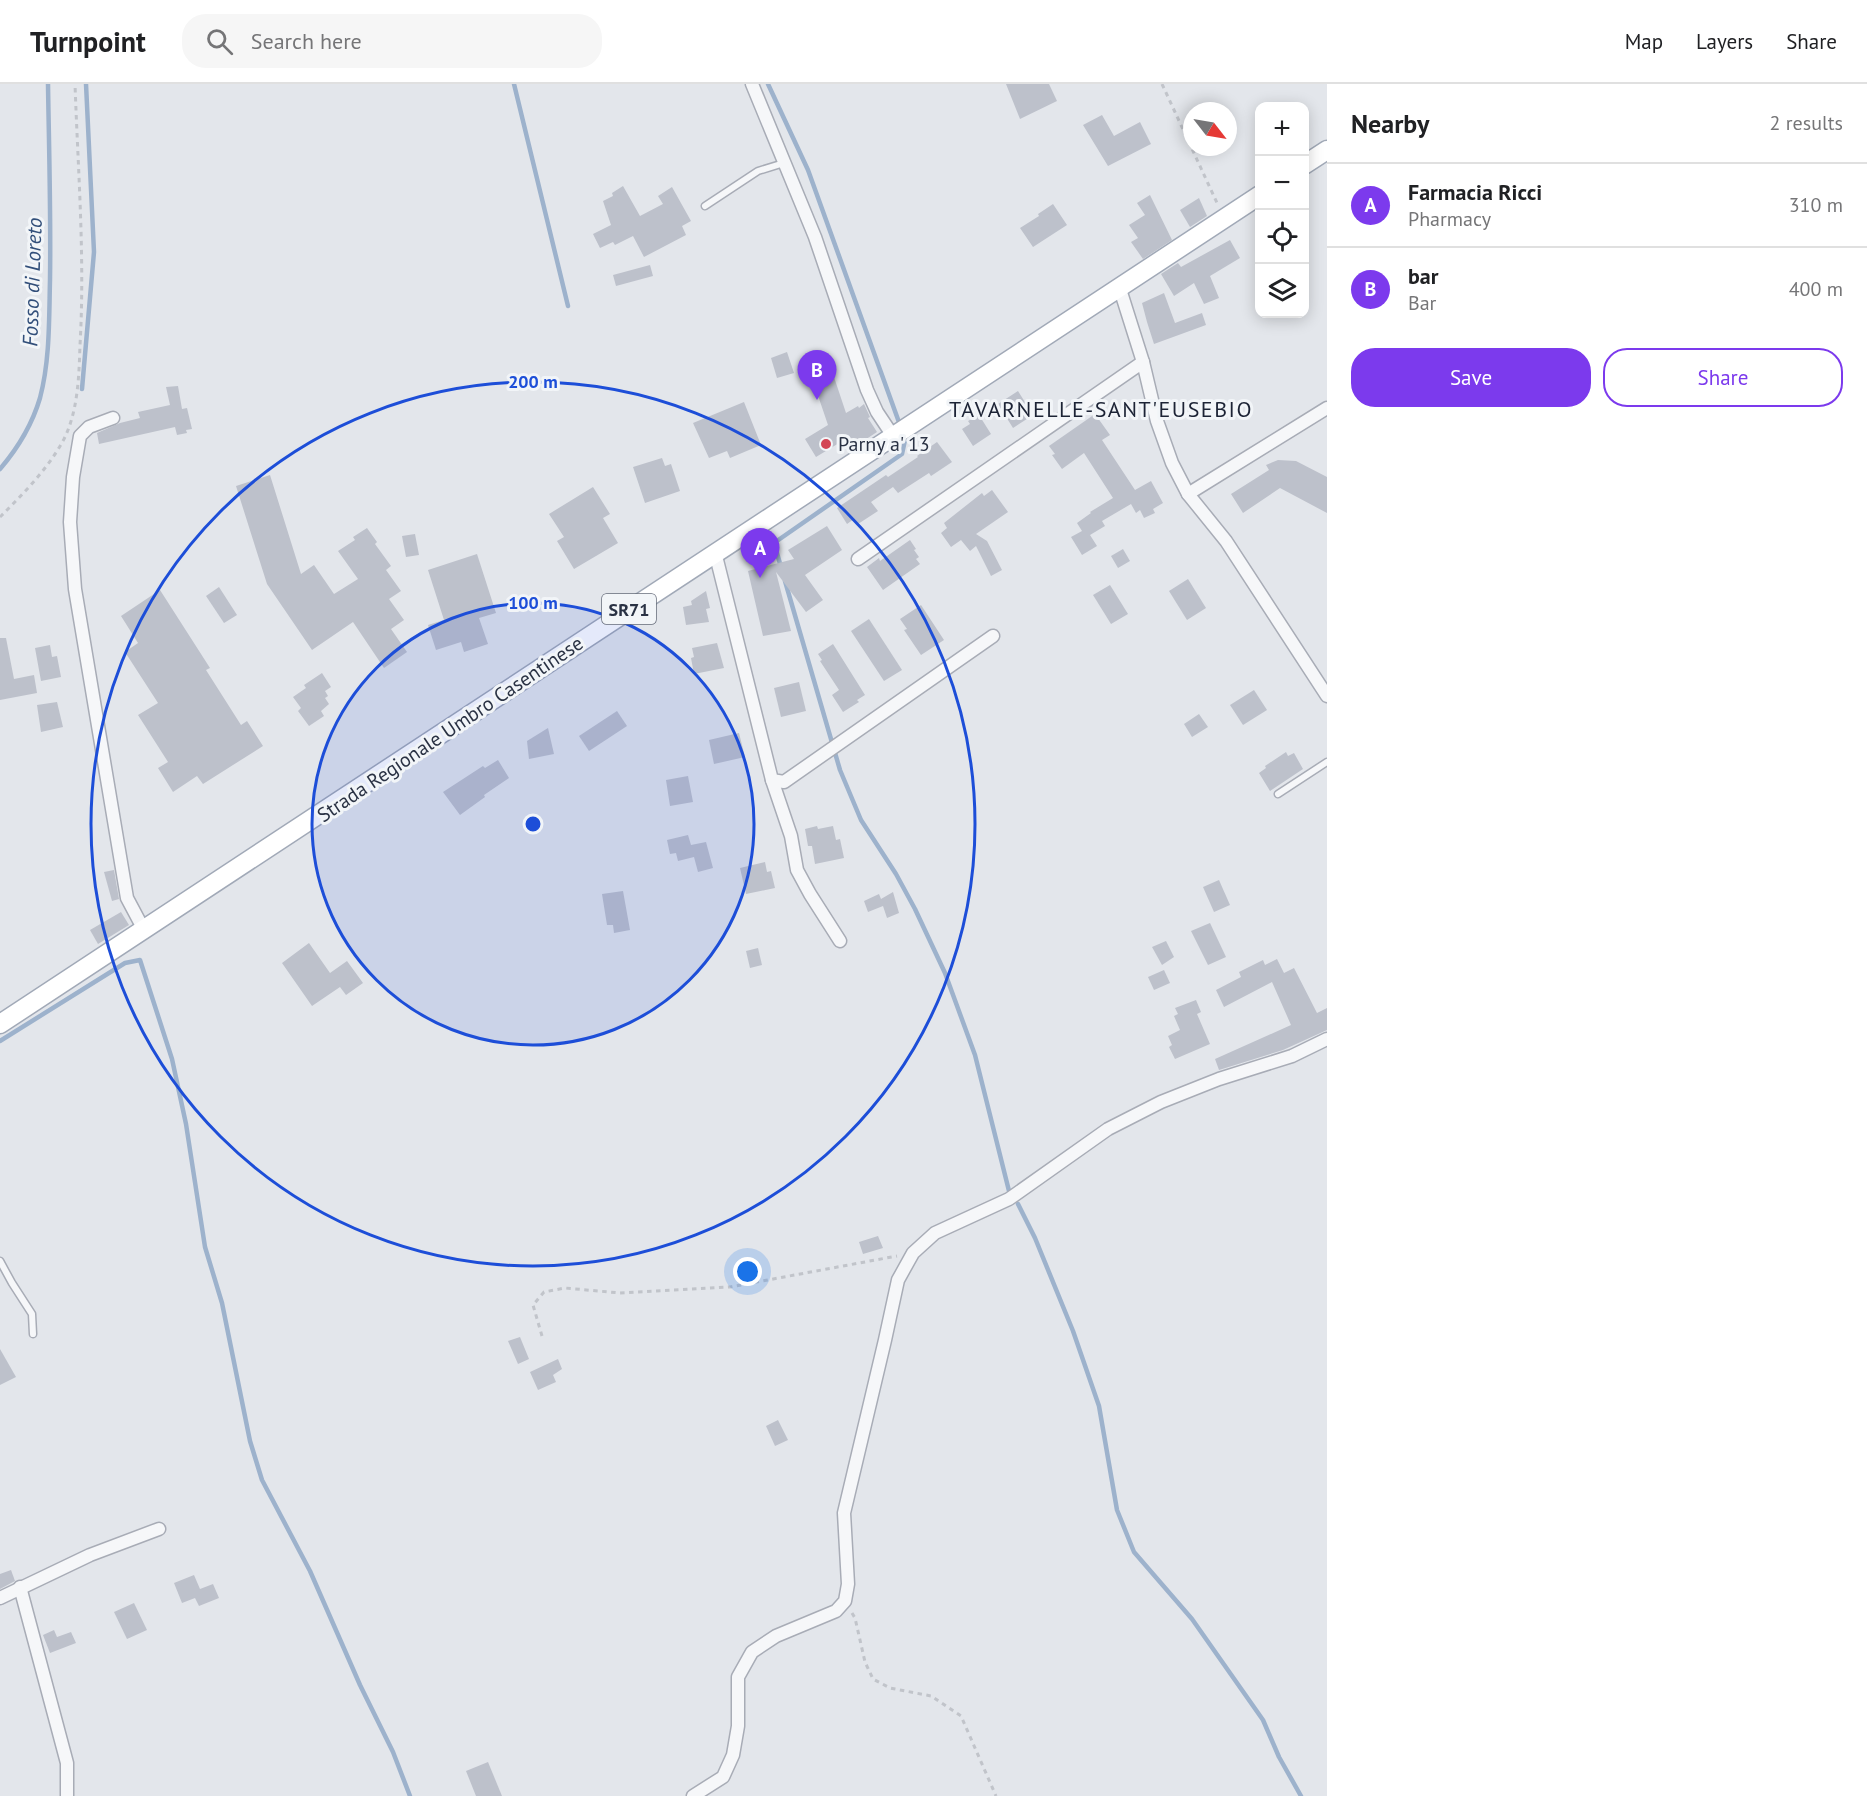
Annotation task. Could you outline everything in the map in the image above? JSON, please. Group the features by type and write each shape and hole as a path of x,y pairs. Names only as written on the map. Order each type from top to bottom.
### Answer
{"main road":[{"path":"1309,162 1327,150"},
{"name":"Strada Regionale Umbro Casentinese","path":"0,1024 1255,198"}],"street":[{"path":"752,84 815,237 867,390 877,412 893,436"},
{"path":"1119,286 1143,362 1157,421 1172,463 1188,494 1226,541 1327,696"},
{"path":"858,559 1143,362"},
{"path":"1188,494 1327,408"},
{"path":"113,418 89,428 80,436 73,477 70,522 75,589 127,898 144,930"},
{"path":"715,552 772,780 791,836 797,870 840,941"},
{"path":"772,780 784,782 993,636"},
{"path":"693,1796 723,1777 734,1755 738,1726 738,1677 752,1652 776,1636 836,1611 845,1601 848,1584 844,1513 898,1280 913,1253 935,1233 1009,1199 1108,1129 1161,1102 1219,1079 1292,1056 1327,1039"},
{"path":"0,1598 90,1555 159,1529"},
{"path":"20,1587 67,1763 67,1796"}],"lane":[{"path":"705,206 758,171 784,163"},
{"path":"1278,794 1327,762"},
{"path":"0,1261 32,1314 33,1334"}],"path":[{"path":"0,517 43,470 64,439 75,407 82,306 75,84"},
{"path":"1162,84 1225,218"},
{"path":"542,1336 533,1305 544,1292 565,1288 620,1293 730,1287 913,1253"},
{"path":"845,1601 855,1618 865,1662 873,1680 890,1688 931,1696 961,1716 996,1796"}],"building":[{"path":"1006,84 1049,84 1057,101 1020,119"},
{"path":"1102,115 1114,136 1140,122 1151,144 1108,166 1083,125"},
{"path":"623,186 640,216 663,204 658,196 672,187 691,221 682,226 686,235 644,257 633,236 615,245 613,242 600,248 593,234 611,225 603,201 613,196 612,193"},
{"path":"1150,195 1172,240 1143,259 1131,242 1138,238 1129,225 1145,215 1137,203"},
{"path":"1199,198 1207,216 1190,227 1180,210"},
{"path":"1053,204 1067,225 1033,247 1020,228"},
{"path":"1230,240 1240,258 1210,276 1219,298 1204,304 1194,283 1174,296 1161,274 1178,263 1181,267"},
{"path":"650,265 653,276 616,286 613,275"},
{"path":"1164,293 1175,323 1202,313 1206,325 1154,344 1142,303"},
{"path":"787,352 794,373 777,378 771,358"},
{"path":"830,365 846,413 864,404 870,417 868,418 877,432 851,449 844,440 816,457 805,439 828,425 810,372"},
{"path":"178,386 182,409 187,408 192,429 186,430 187,433 177,435 175,427 99,444 97,433 120,423 140,418 138,412 170,405 166,387"},
{"path":"1018,391 1033,415 1013,428 998,404"},
{"path":"744,402 761,445 730,458 727,451 709,458 693,423"},
{"path":"1095,414 1110,435 1102,440 1135,490 1151,481 1163,503 1153,509 1155,513 1144,518 1140,510 1136,513 1131,504 1102,521 1105,526 1090,535 1097,546 1082,555 1071,537 1082,531 1077,523 1113,498 1084,453 1062,469 1052,455 1055,454 1049,446"},
{"path":"979,415 991,434 973,446 962,429 970,424 968,421"},
{"path":"937,442 952,462 931,476 929,473 898,493 893,487 871,502 878,511 858,524 854,519 847,524 837,508 886,475 888,477"},
{"path":"662,458 665,466 671,464 680,491 645,503 633,467"},
{"path":"1278,460 1296,461 1327,477 1327,513 1280,488 1243,513 1231,494 1269,470 1266,465"},
{"path":"270,475 301,574 314,565 334,594 358,579 338,551 355,540 353,537 367,528 377,542 375,544 391,566 386,570 401,591 389,599 404,620 391,629 407,652 384,668 353,622 312,650 267,584 236,486"},
{"path":"593,487 610,514 603,518 618,543 574,569 557,541 564,537 549,514"},
{"path":"992,490 1008,512 976,534 987,541 1002,570 991,576 976,546 970,551 961,540 951,547 941,533 947,528 944,523 982,493 984,496"},
{"path":"827,526 842,550 805,575 823,600 806,612 776,572 791,631 763,636 748,571 794,559 788,550"},
{"path":"415,534 419,555 406,557 402,536"},
{"path":"910,540 916,549 914,550 919,557 916,559 920,564 883,590 867,567 879,558 880,561"},
{"path":"1123,549 1130,561 1118,568 1111,556"},
{"path":"477,554 496,613 479,618 488,644 464,652 461,642 436,650 428,625 444,620 428,570"},
{"path":"1188,579 1206,608 1187,620 1169,591"},
{"path":"1110,585 1128,614 1111,624 1093,595"},
{"path":"219,587 237,615 224,623 206,596"},
{"path":"160,590 210,668 206,670 241,725 247,721 263,746 203,784 197,776 173,792 158,768 168,762 138,715 158,703 125,652 138,643 121,616"},
{"path":"706,591 710,608 706,609 709,622 686,625 683,607 692,605 691,601"},
{"path":"921,605 944,640 921,655 904,630 907,629 900,619"},
{"path":"869,619 902,670 884,681 851,631"},
{"path":"0,638 6,638 14,679 34,675 37,693 0,700"},
{"path":"717,643 724,668 694,674 692,648"},
{"path":"833,644 865,695 857,700 859,702 843,712 832,695 839,690 818,654"},
{"path":"50,645 52,657 57,656 61,677 41,681 35,648"},
{"path":"322,673 331,687 325,691 328,696 325,698 329,704 321,711 324,716 309,726 298,711 301,708 293,697 306,688 304,685"},
{"path":"799,682 806,711 781,717 774,688"},
{"path":"1254,690 1267,710 1243,725 1230,705"},
{"path":"57,702 63,727 41,732 37,705"},
{"path":"617,711 627,726 589,751 579,736"},
{"path":"1199,714 1208,727 1192,737 1184,724"},
{"path":"548,728 554,754 529,759 527,741"},
{"path":"739,733 745,757 714,764 709,740"},
{"path":"1286,752 1288,756 1294,753 1303,769 1270,791 1259,773 1266,768 1265,766"},
{"path":"498,760 509,778 460,815 443,792 483,766 485,768"},
{"path":"688,776 693,802 670,806 666,780"},
{"path":"817,826 818,829 833,826 836,840 840,839 844,858 815,864 812,846 808,846 805,829"},
{"path":"688,835 691,845 706,842 713,868 698,872 694,857 678,861 676,853 670,854 667,840"},
{"path":"765,862 767,872 771,871 775,888 746,894 740,868"},
{"path":"114,870 119,899 112,901 104,872"},
{"path":"1219,880 1230,905 1214,912 1203,887"},
{"path":"623,891 630,930 614,933 613,925 607,925 602,894"},
{"path":"893,892 899,913 887,918 883,906 868,912 864,901 879,894 881,899"},
{"path":"121,912 129,925 98,944 90,930"},
{"path":"1210,923 1226,957 1208,965 1191,931"},
{"path":"1166,941 1174,957 1162,965 1152,947"},
{"path":"309,943 330,973 347,961 363,983 346,995 340,987 312,1006 282,963"},
{"path":"758,948 762,965 750,968 746,951"},
{"path":"1277,959 1284,973 1294,968 1317,1013 1327,1008 1327,1030 1283,1050 1219,1070 1215,1059 1291,1025 1272,982 1224,1007 1216,990 1241,977 1239,972 1263,960 1265,965"},
{"path":"1164,970 1170,983 1154,990 1148,977"},
{"path":"1196,1000 1201,1012 1197,1014 1210,1044 1175,1059 1169,1047 1172,1045 1168,1036 1180,1030 1174,1016 1178,1014 1175,1008"},
{"path":"878,1236 883,1248 863,1254 859,1242"},
{"path":"520,1337 529,1359 518,1364 508,1341"},
{"path":"0,1349 16,1377 0,1385"},
{"path":"558,1359 562,1369 553,1375 556,1382 538,1390 530,1372"},
{"path":"778,1420 788,1440 775,1446 766,1426"},
{"path":"11,1570 15,1581 0,1589 0,1574"},
{"path":"194,1575 200,1589 213,1584 219,1598 199,1606 195,1598 182,1603 174,1583"},
{"path":"134,1603 147,1630 127,1639 114,1612"},
{"path":"54,1630 57,1637 71,1632 76,1643 50,1653 43,1635"},
{"path":"488,1762 502,1796 476,1796 466,1771"}],"waterway":[{"name":"Fosso di Loreto","path":"0,469 29,427 40,398 46,369 50,256 48,84"},
{"path":"82,389 94,252 86,84"},
{"path":"514,84 568,306"},
{"path":"768,84 808,170 900,425"},
{"path":"781,567 774,543 902,454 905,440 903,433"},
{"path":"785,581 840,770 861,820 896,874 945,973 975,1055 1009,1191"},
{"path":"0,1041 125,963 140,960 172,1059 186,1124 205,1247 222,1303 250,1441 262,1480 310,1571 360,1685 393,1752 410,1796"},
{"path":"1018,1204 1035,1238 1073,1331 1099,1406 1117,1510 1134,1552 1192,1619 1263,1720 1279,1757 1301,1796"}],"place":[{"name":"bar","path":"817,400"},
{"name":"Parny a' 13","path":"826,444"},
{"name":"Farmacia Ricci","path":"760,578"}],"district":[{"name":"TAVARNELLE-SANT'EUSEBIO","path":"1101,409"}]}
